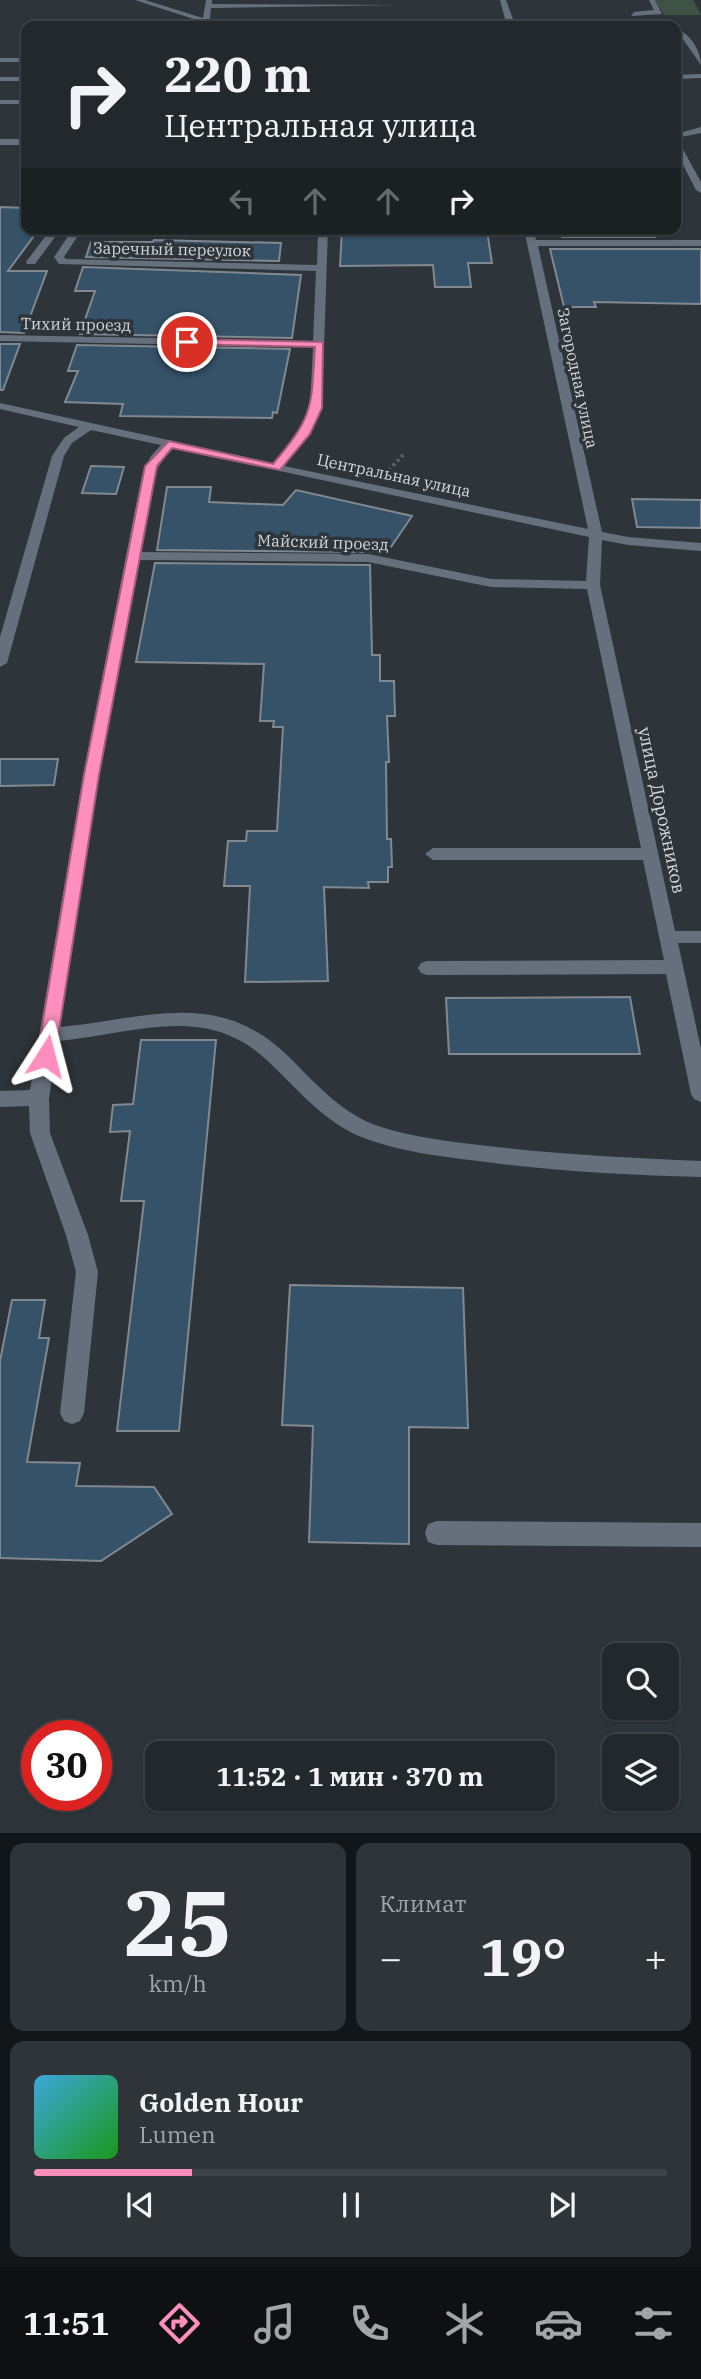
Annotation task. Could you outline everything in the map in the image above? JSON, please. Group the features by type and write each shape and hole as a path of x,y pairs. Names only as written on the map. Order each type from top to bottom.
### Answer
{"street":[{"path":"138,0 206,21 420,21"},
{"path":"503,0 509,18"},
{"path":"496,21 509,18 656,14 659,12 652,0"},
{"path":"206,21 209,3 397,3 399,20"},
{"path":"182,21 192,17"},
{"path":"509,18 629,21"},
{"path":"681,33 701,63"},
{"path":"0,60 21,60"},
{"path":"681,77 701,76"},
{"path":"0,79 21,79"},
{"path":"0,102 21,102"},
{"path":"681,134 701,130"},
{"path":"0,142 21,142"},
{"path":"681,153 701,190"},
{"path":"32,262 51,235"},
{"name":"Заречный переулок","path":"74,235 59,257 63,262 322,268"},
{"path":"276,468 312,420 318,395 323,235"},
{"name":"Загородная улица","path":"531,235 596,534"},
{"path":"533,243 701,243"},
{"name":"Тихий проезд","path":"0,338 320,344"},
{"name":"Центральная улица","path":"0,406 276,468 596,534 651,544 701,547"},
{"path":"0,663 58,456 68,441 88,426"},
{"path":"72,1413 87,1272 78,1235 40,1133 39,1098 91,775 148,475 157,456 169,444"},
{"name":"улица Дорожников","path":"596,534 593,584 670,937 701,1094"},
{"name":"Майский проезд","path":"134,556 368,558 491,583 593,584"},
{"path":"433,854 651,854"},
{"path":"670,937 701,937"},
{"path":"427,968 676,967"},
{"path":"49,1035 82,1034 153,1021 226,1024 250,1034 345,1120 400,1142 591,1167 701,1169"},
{"path":"0,1099 39,1098"},
{"path":"437,1533 701,1535"}],"green space":[{"path":"655,0 693,0 701,15 664,15"}],"building":[{"path":"0,207 21,208 21,235 35,235 8,271 47,271 24,333 0,332"},
{"path":"342,235 488,235 492,263 468,263 471,287 435,287 433,265 340,266"},
{"path":"562,235 655,237 562,237"},
{"path":"154,240 281,243 279,261 86,257 91,242"},
{"path":"550,249 701,249 701,304 594,302 596,307 564,307"},
{"path":"83,267 301,275 292,338 80,334 95,291 75,291"},
{"path":"0,344 20,344 3,390 0,390"},
{"path":"77,345 290,349 277,413 273,412 272,418 120,416 123,404 65,402 78,371 68,371"},
{"path":"91,466 124,467 116,494 82,493"},
{"path":"167,487 211,487 209,502 283,505 296,490 412,516 391,547 370,543 370,552 157,550"},
{"path":"632,499 701,500 701,528 637,527"},
{"path":"155,563 370,565 372,655 380,655 380,681 394,681 395,716 387,716 389,762 386,762 387,839 391,839 392,867 388,867 388,882 368,882 369,888 324,887 328,981 245,982 250,886 224,886 228,841 246,841 247,831 277,831 283,727 273,727 274,721 260,721 264,664 136,662"},
{"path":"0,759 58,759 54,785 0,786"},
{"path":"630,997 640,1054 449,1054 446,998"},
{"path":"141,1040 216,1040 179,1431 117,1431 144,1201 121,1201 130,1131 110,1132 113,1105 133,1104"},
{"path":"290,1285 463,1288 468,1428 409,1427 409,1544 309,1542 313,1426 282,1425"},
{"path":"12,1300 45,1300 39,1338 49,1338 27,1462 80,1463 76,1486 154,1487 172,1514 101,1561 0,1558 0,1361"}],"route":[{"path":"46,1056 91,775 151,466 169,444 276,468 304,434 316,408 320,344 187,342"}]}
